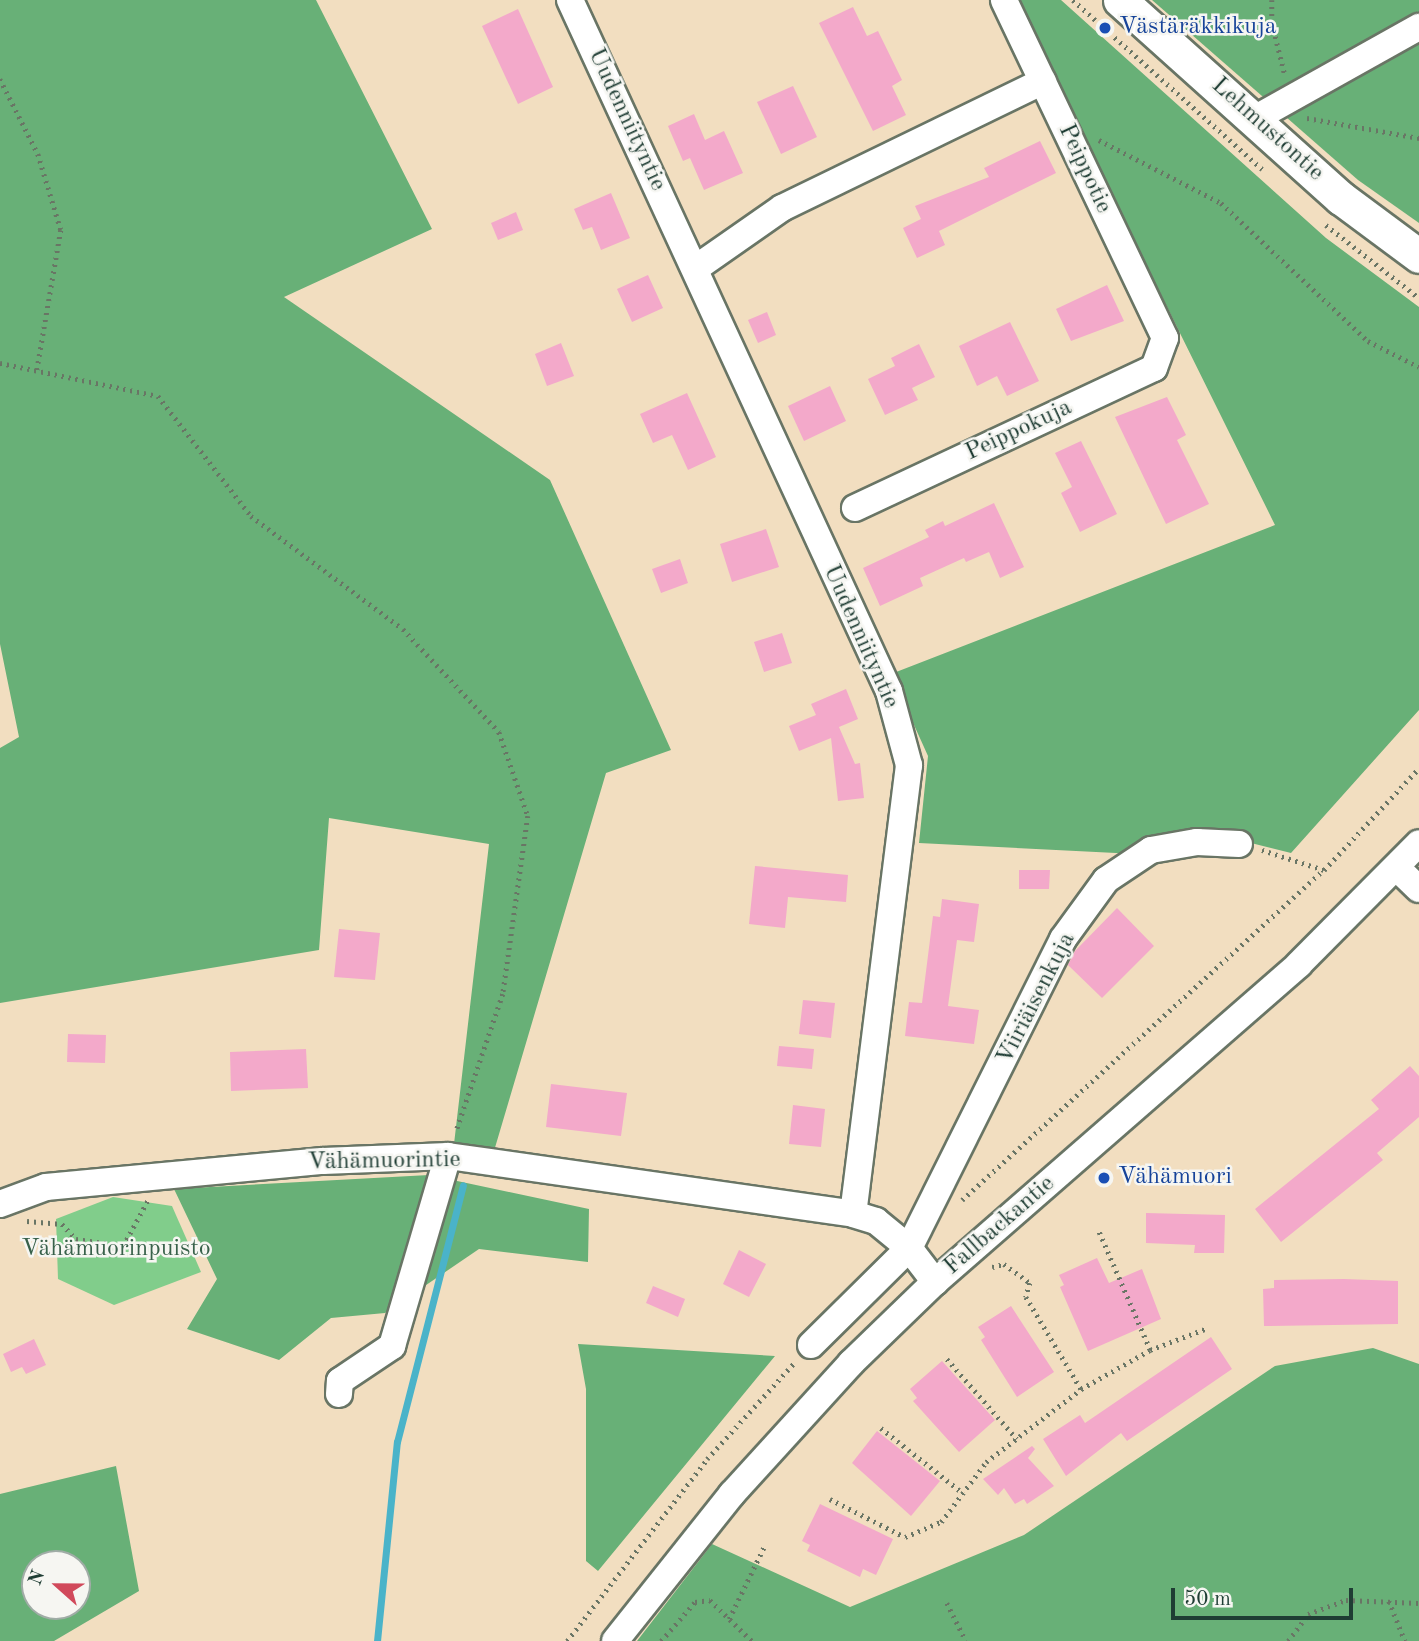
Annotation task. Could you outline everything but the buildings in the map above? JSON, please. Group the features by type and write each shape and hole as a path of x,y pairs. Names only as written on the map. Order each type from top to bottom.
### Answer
{"main road":[{"name":"Lehmustontie","path":"1120,0 1256,118 1341,198 1419,256"}],"street":[{"name":"Uudenniityntie","path":"570,0 889,691 909,765 853,1214"},
{"name":"Peippotie","path":"1004,0 1165,338"},
{"path":"1256,118 1419,27"},
{"path":"696,268 782,208 1043,81"},
{"name":"Peippokuja","path":"855,508 1154,368 1165,338"},
{"name":"Viiriäisenkuja","path":"811,1345 909,1248 1063,939 1106,880 1151,850 1196,842 1239,844"},
{"name":"Fallbackantie","path":"615,1641 740,1484 827,1388 935,1282 1299,964 1419,844"},
{"path":"1397,868 1419,889"},
{"path":"339,1394 340,1381 392,1346 448,1156"},
{"name":"Vähämuorintie","path":"0,1204 46,1186 152,1175 448,1156 853,1214"},
{"path":"853,1214 876,1221 909,1248 935,1282"}],"path":[{"path":"1272,0 1272,23 1291,99 1304,117 1419,138"},
{"path":"0,79 38,154 61,230 37,371"},
{"path":"1061,120 1221,203 1368,341 1419,367"},
{"path":"0,363 158,396 251,516 403,629 499,732 528,816 503,995 448,1156"},
{"path":"957,1204 1324,870 1419,769"},
{"path":"1239,844 1324,870"},
{"path":"22,1220 62,1224 76,1239 124,1246 146,1211 152,1175"},
{"path":"1098,1230 1150,1350"},
{"path":"1030,1283 1026,1297 1080,1390"},
{"path":"831,1499 905,1537 941,1522 986,1462 1080,1390 1150,1350 1205,1329"},
{"path":"567,1641 699,1469 811,1345"},
{"path":"947,1359 1017,1439"},
{"path":"881,1428 963,1493"},
{"path":"729,1619 764,1547"},
{"path":"661,1641 695,1602 710,1600 752,1641"},
{"path":"1288,1641 1308,1614 1346,1600 1419,1603"},
{"path":"1390,1601 1405,1641"},
{"path":"947,1603 965,1641"}],"green space":[{"path":"0,0 316,0 432,229 284,297 550,480 671,750 606,773 494,1151 454,1144 489,844 329,818 319,950 0,1003 0,748 19,737 0,644"},
{"path":"1015,0 1061,0 1326,238 1419,307 1419,710 1291,853 1239,840 1136,854 919,843 928,756 891,674 1275,525"},
{"path":"1152,0 1419,0 1419,223 1358,180"},
{"path":"429,1175 589,1209 588,1262 479,1249 385,1313 331,1318 279,1360 187,1329 217,1279 174,1189"},
{"name":"Vähämuorinpuisto","path":"113,1197 172,1206 201,1272 114,1305 58,1279 56,1219"},
{"path":"578,1344 775,1356 598,1571 586,1561 586,1389"},
{"path":"1373,1348 1419,1364 1419,1641 637,1641 712,1544 850,1607 1024,1535 1275,1366"},
{"path":"116,1466 139,1591 91,1619 91,1550 21,1550 21,1620 90,1620 54,1641 0,1641 0,1494"}],"waterway":[{"path":"377,1641 397,1442 463,1185"}],"place":[{"name":"Västäräkkikuja","path":"1105,28"},
{"name":"Vähämuori","path":"1104,1178"}]}
